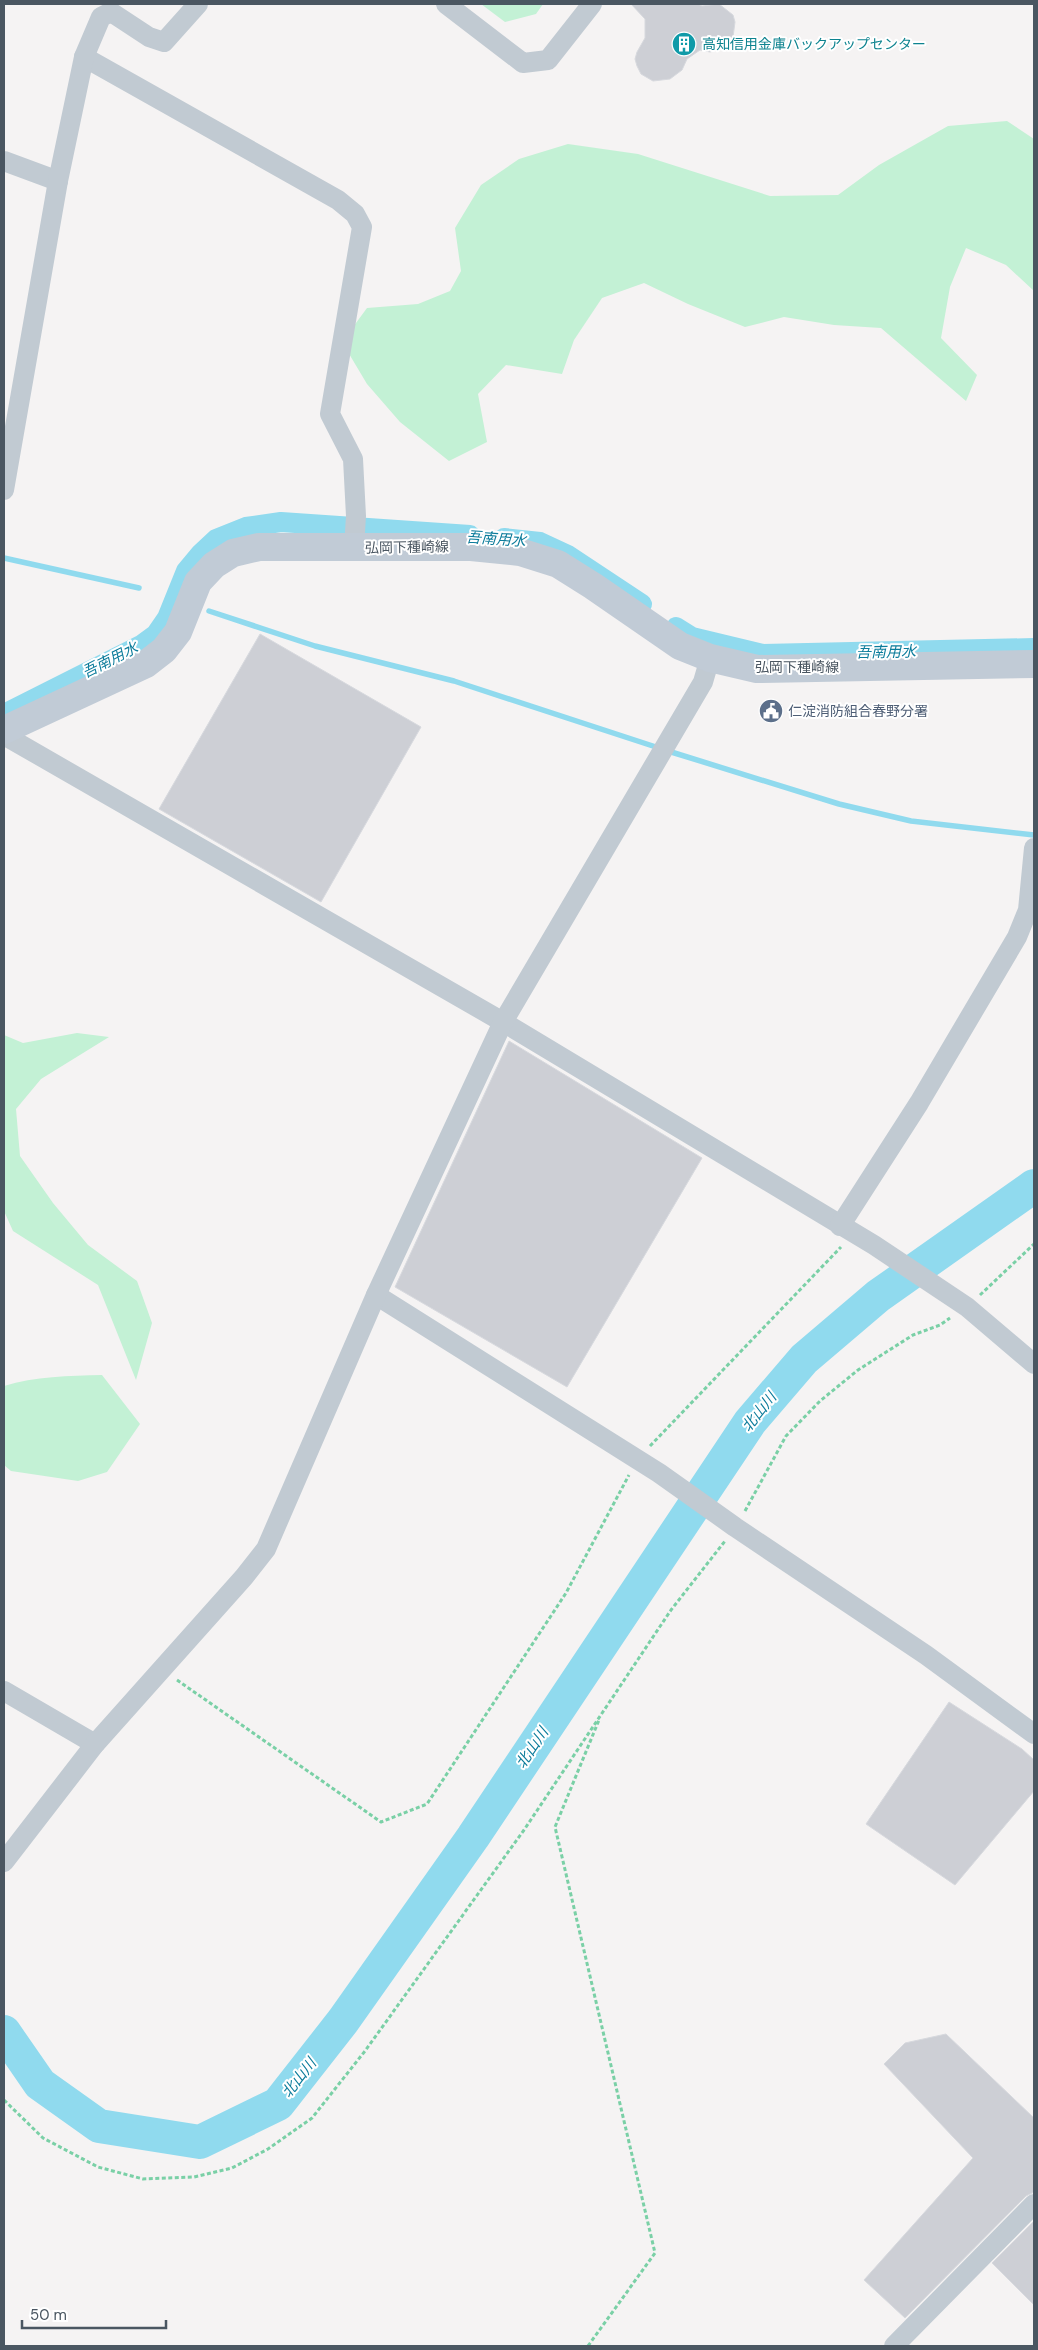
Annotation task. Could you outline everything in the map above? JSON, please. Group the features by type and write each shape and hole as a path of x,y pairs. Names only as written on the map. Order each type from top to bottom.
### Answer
{"main road":[{"name":"弘岡下種崎線","path":"5,730 146,664 158,655 178,632 198,582 214,566 233,553 259,547 355,544 471,547 520,552 550,562 593,586 680,646 710,658 757,669 1034,664"}],"street":[{"path":"4,490 58,181 84,58 101,17 111,12 149,37 164,42 198,4"},
{"path":"446,4 523,63 548,60 592,4"},
{"path":"84,58 338,200 355,214 362,227 330,414 352,458 356,516 355,544"},
{"path":"4,161 58,181"},
{"path":"4,1862 95,1744 266,1549 376,1295 503,1022 703,682 710,658"},
{"path":"5,730 9,738 503,1022 874,1245 967,1307 1034,1364"},
{"path":"848,1230 919,1102 1017,936 1028,910 1034,848"},
{"path":"376,1295 659,1473 926,1655 1034,1734"},
{"path":"4,1691 95,1744"},
{"path":"894,2346 1034,2204"}],"path":[{"path":"162,1669 381,1822 427,1804 566,1593 638,1460 827,1260 848,1230"},
{"path":"4,2100 43,2138 98,2167 143,2179 194,2177 232,2168 268,2149 312,2118 365,2051 524,1830 730,1523 761,1484 786,1436 820,1401 858,1370 912,1335 940,1325 967,1307 1034,1244"},
{"path":"588,2346 655,2253 555,1827 602,1713"}],"green space":[{"path":"481,4 543,4 536,14 505,22"},
{"path":"1007,121 1034,139 1034,291 1006,265 966,248 950,287 941,338 977,375 966,401 881,328 834,325 784,317 745,327 688,304 644,283 602,298 574,340 562,374 506,365 478,394 487,442 449,461 400,422 367,384 342,342 367,308 418,304 450,291 461,271 455,228 481,185 519,159 568,144 638,154 770,196 838,195 879,165 948,126"},
{"path":"77,1033 109,1037 41,1079 16,1109 20,1156 53,1203 88,1245 137,1281 152,1323 136,1380 98,1285 13,1231 4,1211 4,1035 23,1043"},
{"path":"102,1375 140,1424 107,1472 78,1481 11,1471 4,1465 4,1386 40,1378"}],"building":[{"name":"高知信用金庫バックアップセンター","path":"631,4 698,4 702,6 719,4 733,15 735,22 733,37 724,48 710,52 700,50 687,59 682,70 670,79 653,81 641,74 635,59 645,38 645,19"},
{"path":"260,634 421,727 321,902 159,809"},
{"path":"509,1041 702,1158 567,1387 395,1287"},
{"path":"949,1702 1022,1749 1034,1760 1034,1791 955,1885 866,1824"},
{"path":"946,2034 1034,2118 1034,2192 1026,2196 905,2318 864,2280 973,2158 884,2064 905,2043"},
{"path":"1034,2221 1034,2305 992,2263"}],"waterway":[{"name":"吾南用水","path":"4,714 141,645 156,634 167,618 186,571 201,553 216,539 246,527 281,522 470,535"},
{"name":"吾南用水","path":"504,538 540,542 568,555 642,604"},
{"path":"4,558 139,588"},
{"path":"209,611 315,646 454,681 659,748"},
{"name":"吾南用水","path":"676,627 692,637 763,654 1034,648"},
{"path":"668,751 839,804 911,821 1034,835"},
{"name":"北山川","path":"4,2032 40,2084 99,2126 200,2142 278,2104 343,2021 473,1837 750,1422 804,1359 878,1296 1034,1186"}],"place":[{"name":"高知信用金庫バックアップセンター","path":"684,44"},
{"name":"仁淀消防組合春野分署","path":"771,711"}]}
